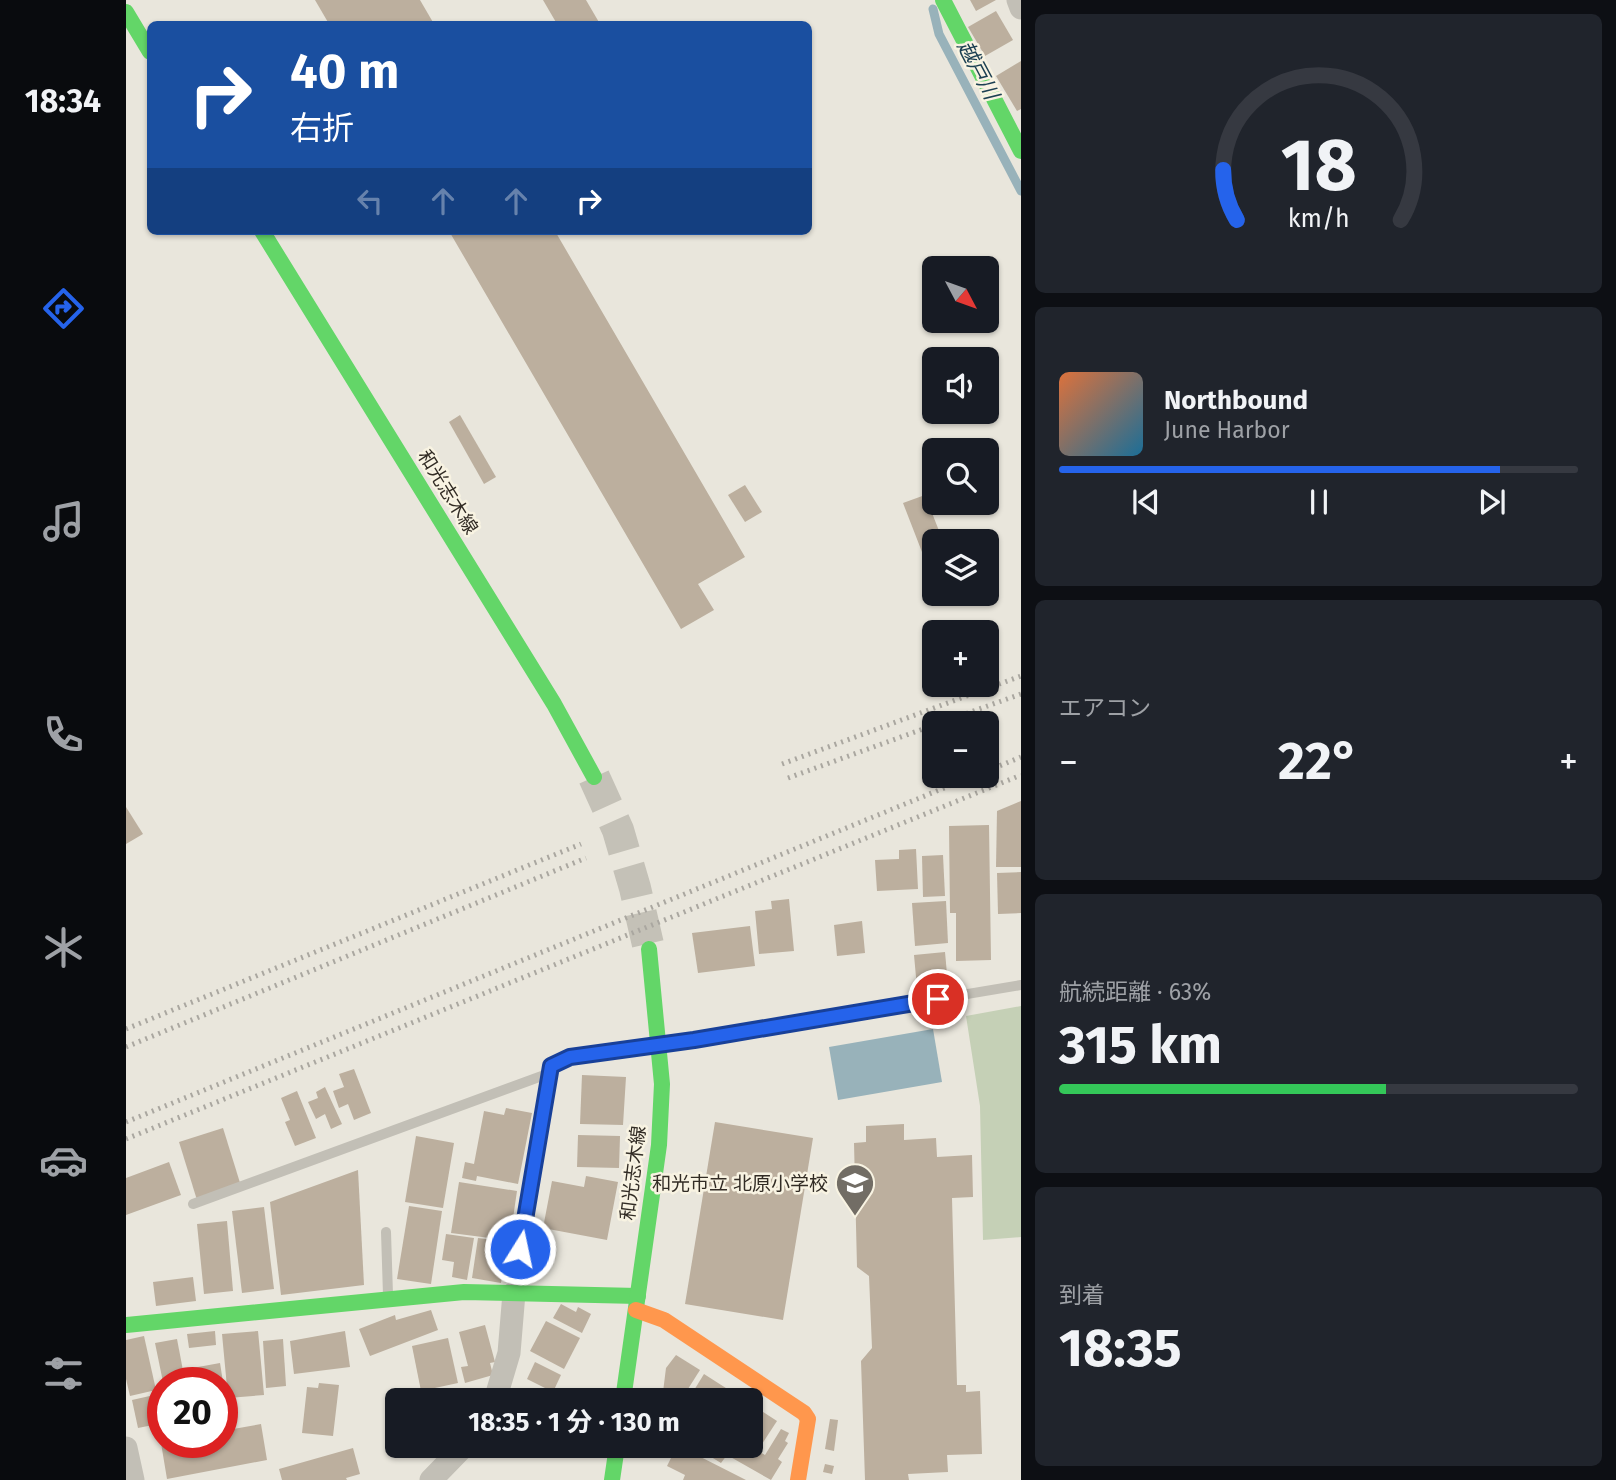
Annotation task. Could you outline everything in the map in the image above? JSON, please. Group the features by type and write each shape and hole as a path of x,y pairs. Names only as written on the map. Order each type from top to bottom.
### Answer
{"main road":[{"path":"943,0 1021,151"},
{"path":"126,12 147,46"},
{"name":"和光志木線","path":"264,235 547,692 594,777"},
{"name":"和光志木線","path":"626,1388 659,1145 662,1084 649,949"},
{"path":"126,1325 464,1292 514,1293 637,1303 804,1413 808,1419 798,1480"},
{"path":"612,1480 615,1458"}],"street":[{"path":"1017,0 1021,8"},
{"path":"499,1388 509,1353 514,1293"},
{"path":"126,1448 133,1480"},
{"path":"431,1480 452,1458"}],"lane":[{"path":"514,1293 515,1272 551,1066 570,1057 694,1040 1021,985"},
{"path":"193,1204 550,1073"},
{"path":"386,1232 388,1299"}],"green space":[{"path":"1021,1006 1021,1237 983,1240 980,1106 966,1016"}],"water":[{"path":"933,1029 942,1082 838,1100 829,1047"}],"building":[{"path":"315,0 420,0 432,21 327,21"},
{"path":"543,0 586,0 598,21 555,21"},
{"path":"970,0 996,0 976,11"},
{"path":"996,11 1013,40 985,56 968,27"},
{"path":"1021,61 1021,109 1017,111 996,76"},
{"path":"451,235 557,235 745,557 698,584 714,610 681,629"},
{"path":"460,415 496,477 484,484 449,422"},
{"path":"745,485 762,512 745,522 728,495"},
{"path":"922,496 922,515 933,515 938,529 922,529 922,552 903,503"},
{"path":"1021,801 1021,867 996,867 997,811"},
{"path":"126,807 143,834 126,844"},
{"path":"989,825 991,960 956,961 956,913 950,913 949,826"},
{"path":"916,849 918,889 877,891 875,860 899,859 899,850"},
{"path":"943,855 945,896 923,897 922,856"},
{"path":"1021,872 1021,913 998,914 997,873"},
{"path":"789,899 794,951 759,954 755,911 772,909 771,901"},
{"path":"946,901 948,943 915,946 912,903"},
{"path":"862,921 865,953 837,956 834,925"},
{"path":"750,926 755,966 698,973 692,933"},
{"path":"945,952 948,985 917,988 914,955"},
{"path":"354,1069 371,1113 354,1120 348,1104 339,1108 333,1091 344,1087 339,1074"},
{"path":"582,1075 626,1077 623,1125 580,1124"},
{"path":"325,1087 342,1124 331,1129 325,1114 316,1119 308,1102 318,1098 316,1092"},
{"path":"297,1091 316,1138 295,1146 285,1122 290,1120 281,1098"},
{"path":"506,1108 532,1113 518,1184 477,1176 476,1181 462,1178 465,1162 474,1164 484,1111 504,1115"},
{"path":"715,1122 813,1138 783,1320 685,1304"},
{"path":"904,1124 904,1140 936,1138 937,1157 972,1155 973,1197 952,1198 957,1385 966,1385 966,1392 980,1391 982,1454 947,1455 948,1472 908,1474 909,1480 865,1480 861,1361 872,1348 869,1276 857,1267 854,1143 866,1142 866,1126"},
{"path":"223,1128 241,1186 197,1200 179,1142"},
{"path":"578,1135 620,1136 619,1168 577,1167"},
{"path":"416,1136 454,1143 443,1208 405,1202"},
{"path":"169,1162 181,1195 126,1215 126,1178"},
{"path":"358,1170 364,1285 281,1295 270,1202"},
{"path":"586,1176 618,1182 607,1240 543,1228 552,1181 584,1187"},
{"path":"459,1182 517,1191 511,1232 491,1229 490,1238 451,1233"},
{"path":"409,1206 442,1211 431,1284 397,1279"},
{"path":"264,1207 274,1289 242,1293 232,1211"},
{"path":"227,1221 233,1291 204,1294 197,1224"},
{"path":"446,1234 474,1238 467,1280 452,1277 454,1262 442,1260"},
{"path":"493,1237 508,1239 501,1283 472,1278 478,1238 493,1240"},
{"path":"193,1277 196,1301 156,1306 153,1282"},
{"path":"561,1304 576,1312 578,1307 591,1314 582,1333 553,1318"},
{"path":"431,1310 438,1330 370,1356 359,1329 395,1315 396,1320"},
{"path":"546,1321 580,1338 564,1369 530,1351"},
{"path":"485,1325 495,1362 490,1363 493,1375 465,1383 461,1367 468,1366 459,1332"},
{"path":"215,1331 216,1345 189,1348 187,1334"},
{"path":"258,1331 264,1395 238,1397 238,1367 225,1367 222,1334"},
{"path":"345,1331 350,1367 294,1374 290,1341"},
{"path":"144,1336 151,1367 147,1367 147,1392 130,1396 126,1379 126,1340"},
{"path":"448,1338 458,1383 420,1388 412,1346"},
{"path":"177,1339 182,1367 160,1367 155,1343"},
{"path":"283,1339 286,1386 266,1388 263,1341"},
{"path":"676,1355 700,1370 689,1388 664,1388 666,1368"},
{"path":"535,1362 561,1375 555,1388 545,1388 527,1379"},
{"path":"220,1363 221,1367 198,1367"},
{"path":"704,1374 726,1388 695,1388"},
{"path":"319,1383 339,1385 333,1436 302,1433 307,1387 318,1388"},
{"path":"147,1397 147,1426 138,1428 132,1400"},
{"path":"763,1412 777,1421 763,1442"},
{"path":"830,1419 838,1420 834,1451 825,1449"},
{"path":"261,1424 267,1460 167,1479 164,1458 238,1458 238,1428"},
{"path":"781,1429 789,1433 785,1441 788,1443 778,1459 782,1462 771,1480 732,1458 763,1458 763,1454 765,1455"},
{"path":"353,1448 360,1474 346,1478 347,1480 282,1480 279,1469"},
{"path":"671,1458 703,1458 746,1480 683,1480 685,1475 667,1466"},
{"path":"825,1464 834,1466 832,1474 823,1472"}],"waterway":[{"name":"越戸川","path":"933,9 939,34 1021,191"}],"tunnel":[{"path":"594,777 618,830 649,949"}],"railway":[{"path":"782,764 1021,676"},
{"path":"974,711 1021,694"},
{"path":"788,778 922,729"},
{"path":"999,766 1021,757"},
{"path":"126,1139 1021,775"},
{"path":"126,1122 944,788"},
{"path":"126,1029 581,844"},
{"path":"126,1047 586,858"}],"traffic: fast":[{"path":"943,0 1021,151"},
{"path":"126,12 147,47"},
{"path":"264,235 554,704 594,777"},
{"path":"625,1388 659,1145 662,1084 649,949"},
{"path":"126,1325 464,1292 638,1296"},
{"path":"612,1480 615,1458"}],"traffic: slow":[{"path":"636,1310 664,1320 804,1413 808,1419 798,1480"}],"place":[{"name":"和光市立 北原小学校","path":"855,1217"}],"route":[{"path":"520,1249 551,1066 570,1057 694,1040 938,999"}]}
